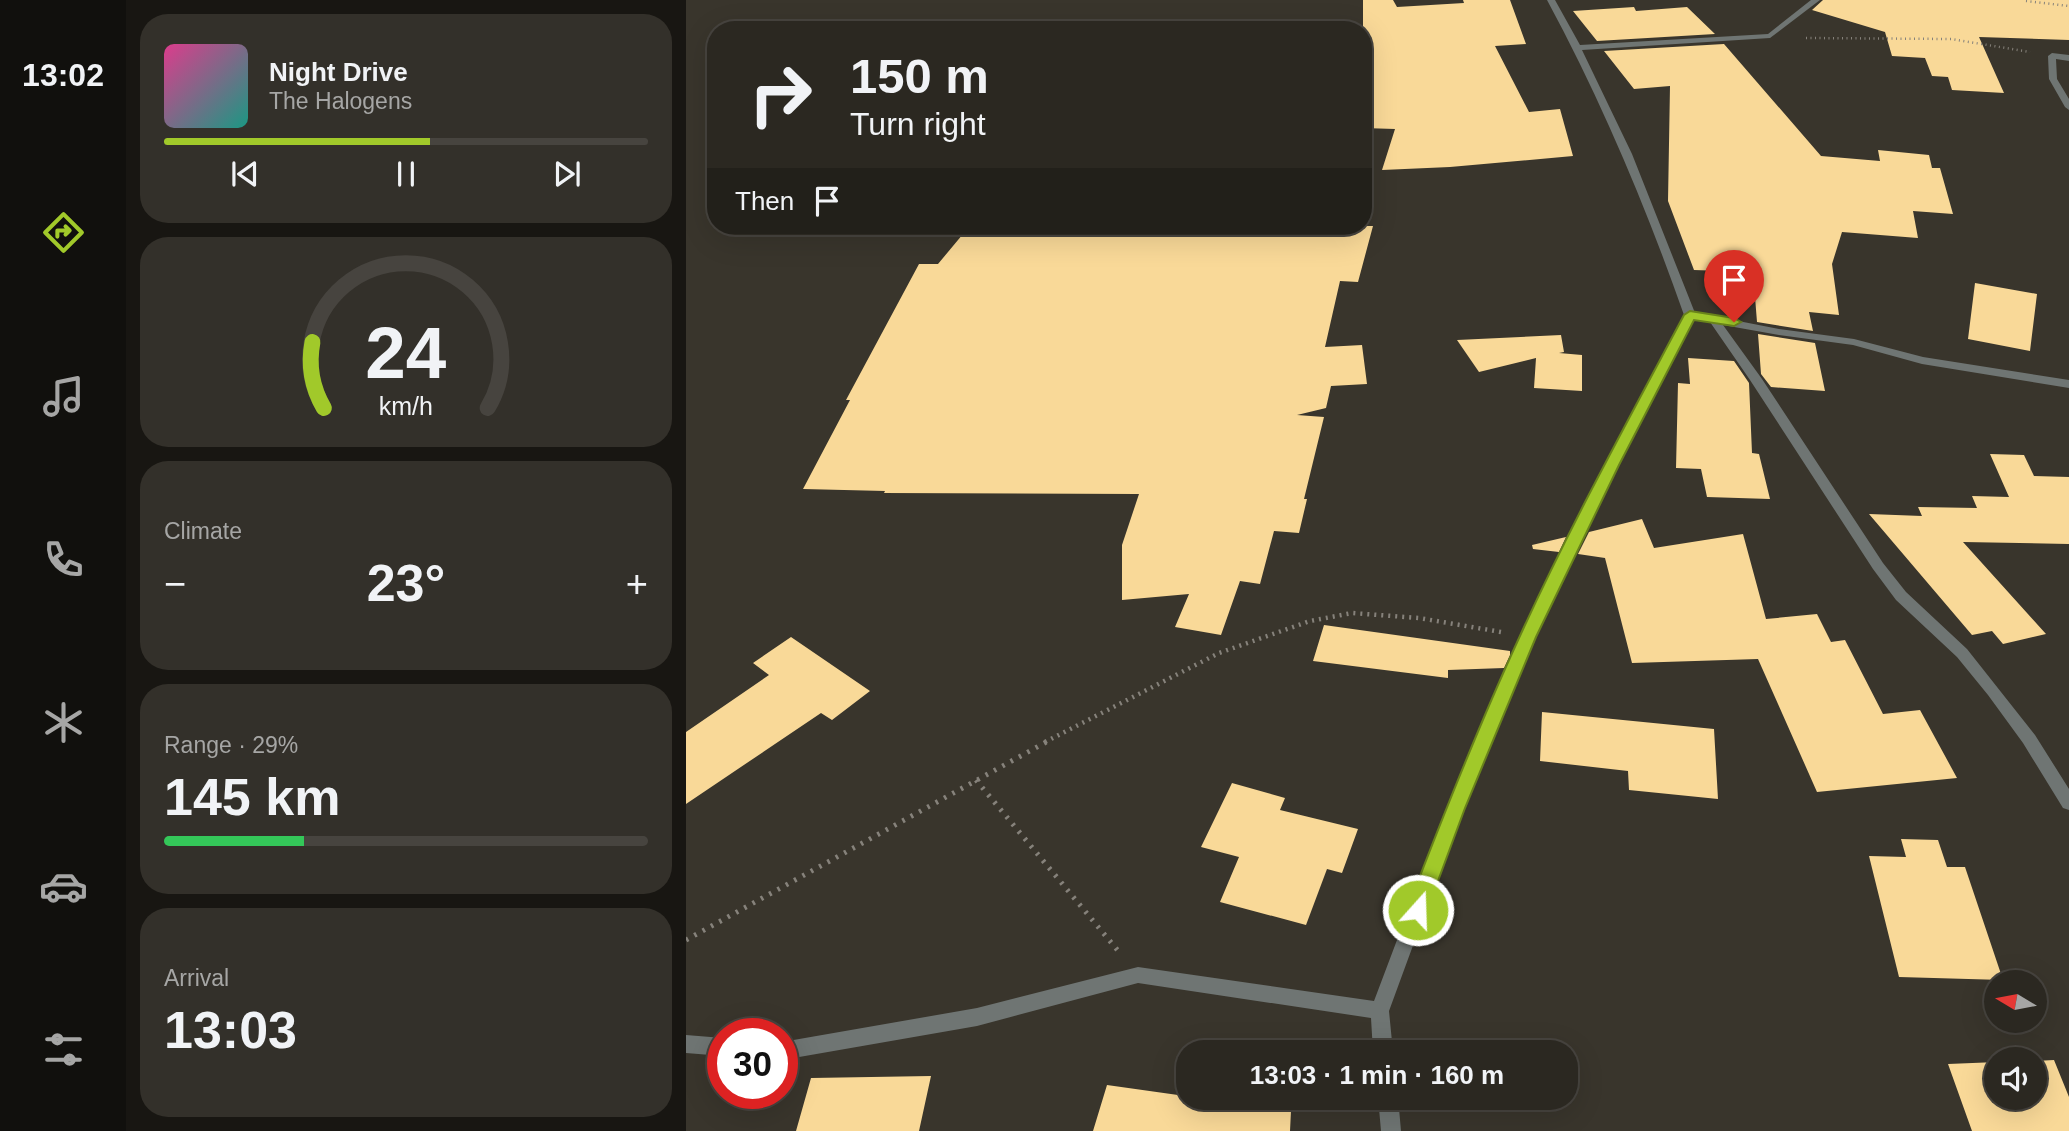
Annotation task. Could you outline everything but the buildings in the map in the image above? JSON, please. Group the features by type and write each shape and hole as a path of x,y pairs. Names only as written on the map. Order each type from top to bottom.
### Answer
{"street":[{"path":"1383,1040 1380,1011 1455,808 1528,637 1612,465 1690,315 1631,159 1578,48 1551,0"},
{"path":"1578,48 1770,36 1816,0"},
{"path":"2069,58 2052,57 2053,79 2069,107"},
{"path":"1690,315 1712,317 1779,332 1854,342 1922,360 2069,384"},
{"path":"1712,317 1878,566 1901,596 1962,653 1993,691 2029,739 2069,803"},
{"path":"798,1048 977,1017 1138,975 1380,1011"},
{"path":"686,1044 707,1046"},
{"path":"1389,1110 1391,1131"}],"path":[{"path":"2026,1 2069,6"},
{"path":"1770,36 1959,40 2052,57"},
{"path":"686,940 976,780 1219,653 1310,621 1352,613 1419,618 1528,637"},
{"path":"976,780 1138,975"}],"route":[{"path":"1418,910 1455,808 1528,637 1612,465 1690,315 1734,322"}]}
